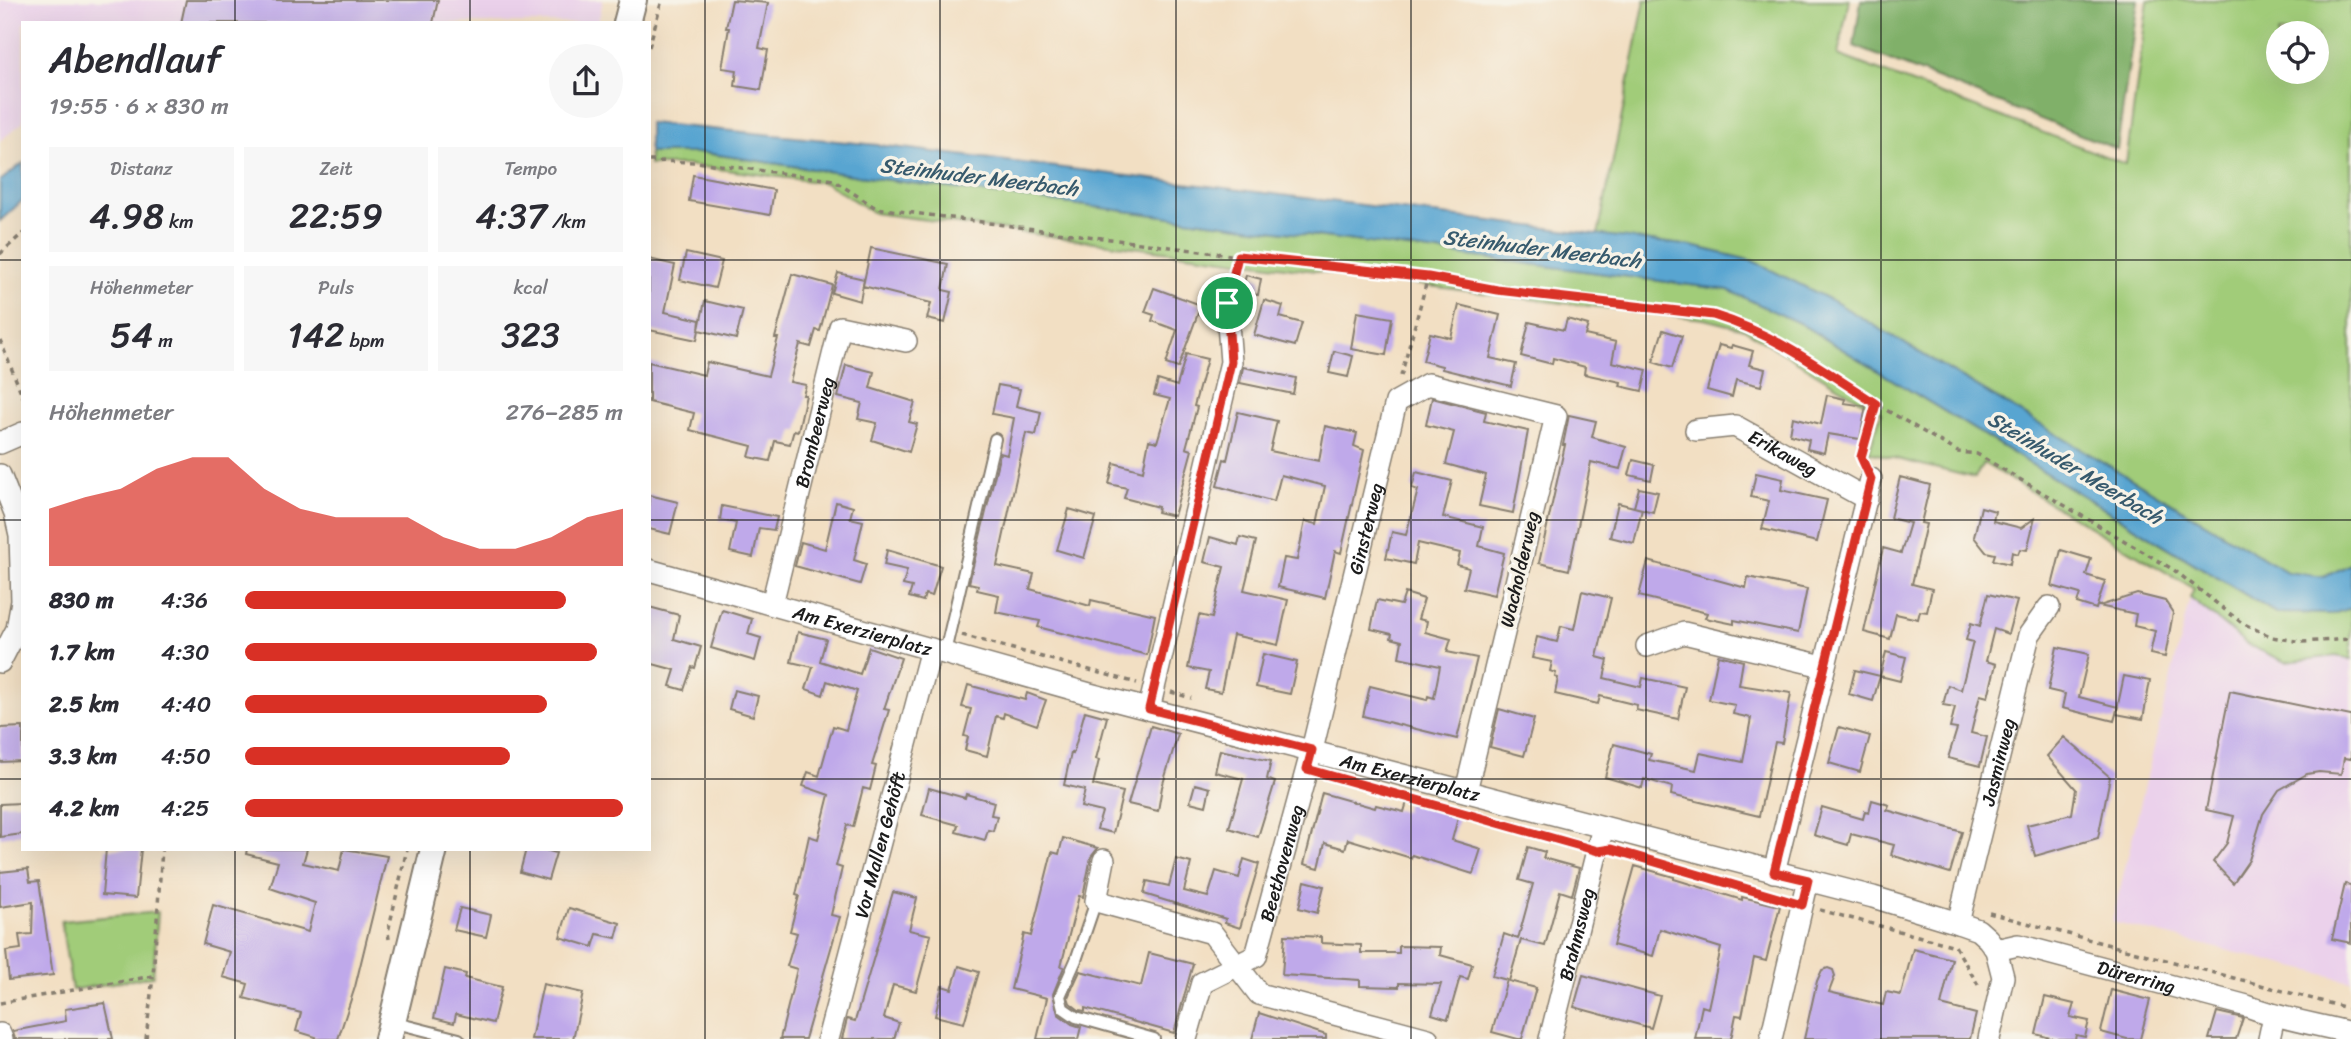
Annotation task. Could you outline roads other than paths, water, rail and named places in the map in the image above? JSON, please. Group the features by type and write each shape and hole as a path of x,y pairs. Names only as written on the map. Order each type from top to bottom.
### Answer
{"street":[{"path":"628,21 633,0"},
{"path":"1149,709 1231,362 1228,324"},
{"name":"Brombeerweg","path":"772,604 840,327 906,341"},
{"name":"Ginsterweg","path":"1312,750 1396,402 1428,384 1486,398"},
{"name":"Wacholderweg","path":"1466,791 1556,416 1486,398"},
{"name":"Erikaweg","path":"1696,430 1735,426 1869,489 1823,666"},
{"path":"0,443 21,434"},
{"path":"0,475 15,513 20,535 21,568"},
{"name":"Am Exerzierplatz","path":"651,571 1149,709 1873,897 1978,930 1996,950"},
{"name":"Jasminweg","path":"1958,922 2029,635 2049,607"},
{"path":"0,662 20,630"},
{"path":"1647,646 1684,633 1823,666 1774,872"},
{"name":"Vor Mallen Gehöft","path":"828,1039 938,650"},
{"name":"Beethovenweg","path":"1186,1039 1202,983 1256,957 1312,750"},
{"name":"Brahmsweg","path":"1550,1039 1603,827"},
{"path":"390,1030 434,851"},
{"path":"1104,860 1096,901 1212,933 1259,994 1428,1039"},
{"path":"1771,1039 1808,880"},
{"name":"Dürerring","path":"1996,950 2018,945 2247,1006 2274,1016 2351,1033"},
{"path":"1989,1039 2003,977 1996,950"},
{"path":"2269,1039 2274,1016"},
{"path":"0,1034 2,1039"}],"lane":[{"path":"938,650 995,439"},
{"path":"1096,901 1076,960 1060,996 1063,1008 1076,1017 1154,1039"},
{"path":"390,1030 459,1039"}],"water":[{"name":"Steinhuder Meerbach","path":"651,123 878,145 1692,246 1753,261 1835,302 2287,572 2324,577 2351,564 2351,608 2332,614 2276,613 1799,323 1728,290 873,178 705,153 651,153"},
{"path":"21,165 21,202 0,221 0,181"}]}
